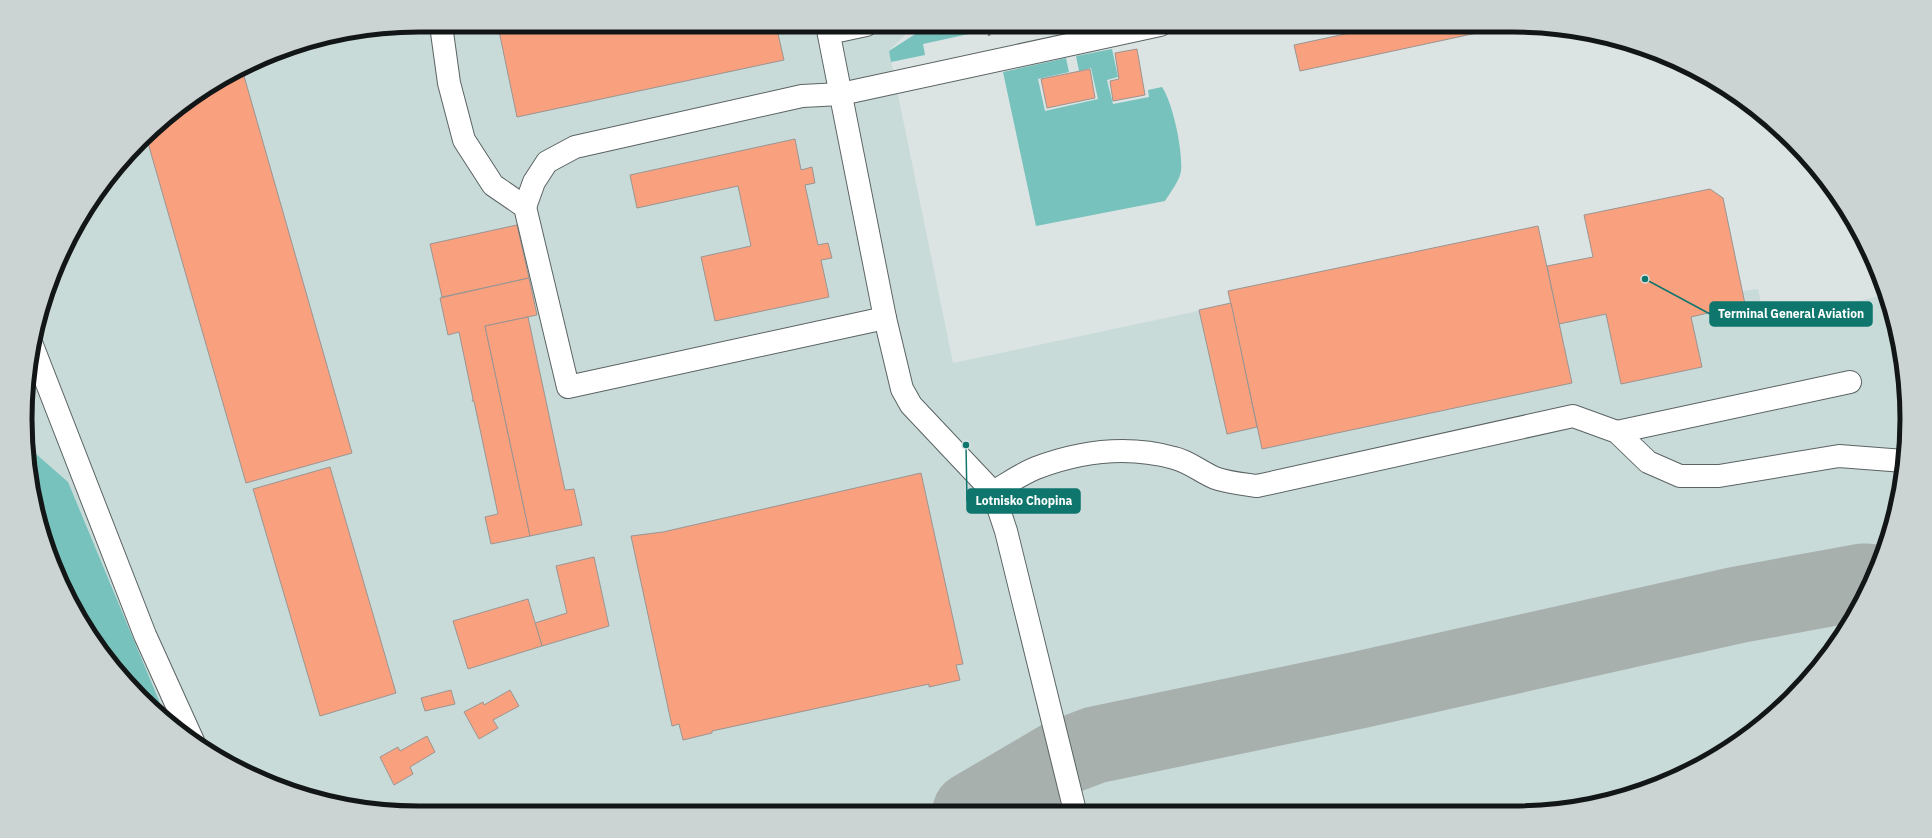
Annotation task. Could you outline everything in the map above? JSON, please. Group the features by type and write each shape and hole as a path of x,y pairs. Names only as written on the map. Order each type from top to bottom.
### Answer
{"lane":[{"path":"442,32 449,84 464,140 493,185 525,207"},
{"path":"829,32 885,318 902,389 911,405 994,492 1006,531 1074,806"},
{"path":"885,318 568,387 525,207 534,182 547,162 574,147 802,96 842,94 1093,32"},
{"path":"37,357 145,635 188,729"},
{"path":"1617,432 1850,382"},
{"path":"994,492 1035,468 1096,452 1119,450 1145,451 1176,458 1214,478 1257,486 1573,416 1617,432 1648,462 1680,476 1719,476 1839,456 1898,461"}],"shaded area":[{"path":"419,32 908,32 889,51 953,363 1231,304 1228,291 1538,226 1547,266 1593,257 1710,189 1723,198 1742,291 1758,289 1765,322 1879,296 1887,319 1897,368 1900,419 1899,444 1897,470 1887,519 1871,567 1860,590 1835,634 1820,655 1787,693 1768,710 1728,741 1706,754 1661,777 1613,793 1564,803 1513,806 419,806 368,803 319,793 271,777 225,754 183,726 164,710 145,693 109,651 46,523 35,470 32,419 35,368 45,319 61,271 84,225 112,183 145,145 183,112 225,84 271,61 319,45 368,35"},
{"path":"918,32 978,32 923,44 925,55 891,62 889,51"},
{"path":"1112,49 1118,77 1107,80 1113,104 1149,97 1148,90 1162,87 1166,94 1179,140 1181,171 1179,178 1165,201 1036,226 1003,72 1066,58 1069,72 1038,79 1045,111 1098,99 1091,68 1079,71 1076,56"},
{"path":"34,452 68,482 162,708 145,693 112,655 97,634 72,590 61,567 45,519 39,494"}],"building":[{"path":"499,32 778,32 784,60 517,117"},
{"path":"1354,32 1481,32 1300,71 1294,45"},
{"path":"1137,49 1145,95 1113,101 1110,81 1119,79 1115,53"},
{"path":"1090,69 1095,98 1047,108 1041,79"},
{"path":"244,74 352,453 246,483 148,142 183,112 204,97"},
{"path":"795,139 801,170 812,167 815,183 805,185 818,245 828,243 832,258 821,260 829,297 715,321 701,257 751,246 738,186 637,208 630,175"},
{"path":"1710,189 1723,198 1745,304 1691,317 1702,367 1621,384 1606,314 1559,324 1547,266 1593,257 1584,215"},
{"path":"517,225 529,278 442,297 430,244"},
{"path":"1538,226 1572,383 1262,449 1228,291"},
{"path":"529,278 537,315 485,326 530,536 491,544 485,517 498,514 474,401 472,401 473,399 459,332 448,335 440,298"},
{"path":"1231,303 1257,427 1227,434 1199,310"},
{"path":"528,317 565,490 574,489 582,525 530,536 485,326"},
{"path":"330,467 396,693 320,716 253,489"},
{"path":"921,473 963,664 956,665 960,680 929,687 929,684 712,731 712,733 683,740 679,724 672,726 631,536 663,532"},
{"path":"594,557 609,626 542,646 535,623 567,613 556,566"},
{"path":"528,599 542,646 468,669 453,621"},
{"path":"451,690 455,704 425,711 421,698"},
{"path":"510,690 519,706 493,720 498,728 479,739 464,712 483,702 484,705"},
{"path":"427,736 435,752 410,767 413,774 394,785 380,757 398,747 400,751"}],"taxiway":[{"path":"980,806 1063,757 1095,745 1359,690 1737,605 1864,582"}],"place":[{"name":"Terminal General Aviation","path":"1645,279"},
{"name":"Lotnisko Chopina","path":"966,445"}]}
